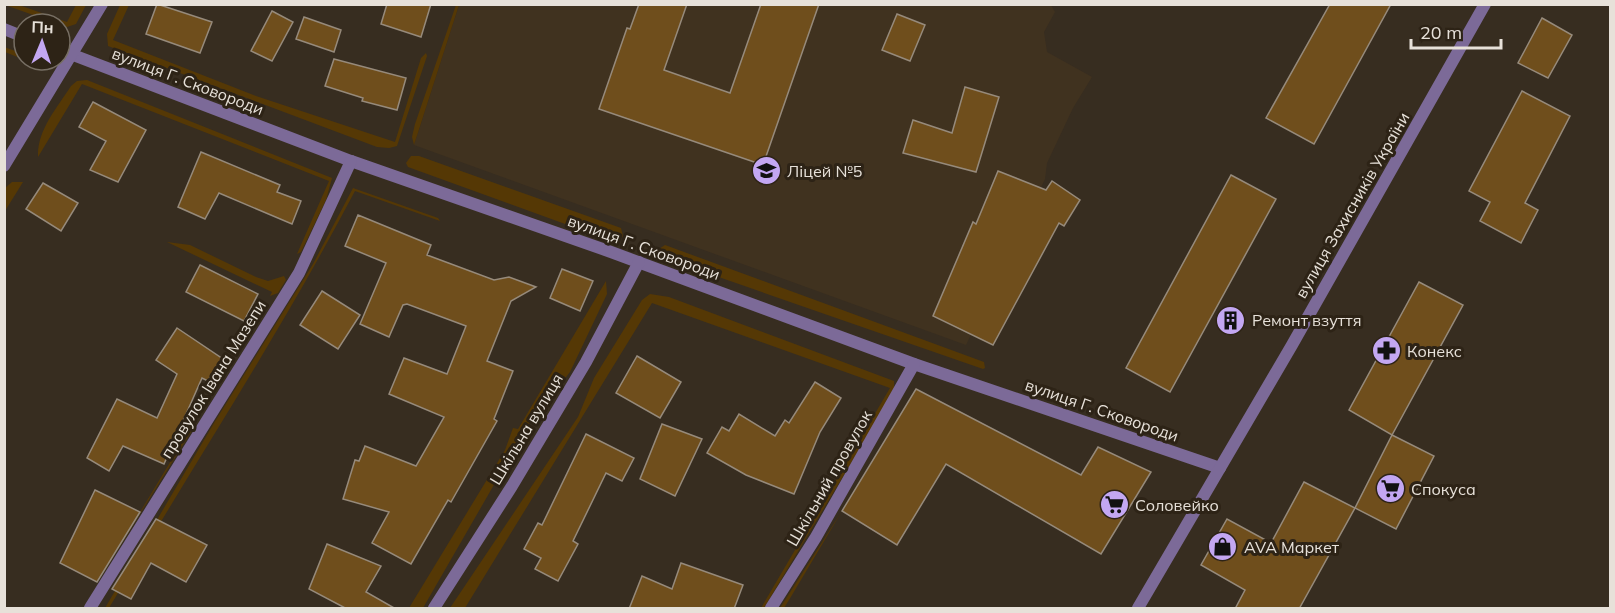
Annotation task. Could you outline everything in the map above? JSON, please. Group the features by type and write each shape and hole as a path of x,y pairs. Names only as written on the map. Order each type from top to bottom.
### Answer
{"street":[{"path":"4,166 102,4"},
{"name":"вулиця Захисників України","path":"1141,608 1485,4"},
{"name":"вулиця Г. Сковороди","path":"73,55 351,160 639,262 914,364 1220,468"},
{"name":"провулок Івана Мазепи","path":"90,609 299,273 351,160"},
{"name":"Шкільна вулиця","path":"434,609 567,393 639,262"},
{"name":"Шкільний провулок","path":"771,609 816,537 914,364"}],"shaded area":[{"path":"5,5 19,5 39,12 25,12"},
{"path":"76,5 86,5 76,24 72,25 72,13"},
{"path":"120,5 129,5 113,40 256,96 395,142 421,58 426,53 427,56 397,146 377,147 108,46 107,34"},
{"path":"456,5 459,5 414,145 412,137 415,124"},
{"name":"Ліцей №5","path":"459,5 1051,5 1055,12 1044,32 1047,52 1092,77 1073,108 1047,163 1045,179 966,345 414,145"},
{"path":"4,47 12,50 12,55 5,52"},
{"path":"87,80 332,178 326,200 301,252 297,254 329,181 82,84 38,157 44,128 54,111 71,86 77,81"},
{"path":"411,156 419,156 621,228 623,236 618,242 612,241 408,167 406,163"},
{"path":"12,182 23,182 5,211 5,188"},
{"path":"353,188 438,218 440,221 355,191 266,349 109,608 105,608 214,423 313,264"},
{"path":"167,242 190,245 268,281 284,276 286,280 278,293 270,296 272,292"},
{"path":"665,245 984,362 985,368 661,257 659,249"},
{"path":"606,281 607,294 570,372 529,424 423,608 409,608 505,450 513,428 518,429"},
{"path":"650,294 669,297 894,381 894,391 889,400 764,608 761,608 890,388 652,303 465,608 450,608 578,417 594,378 642,300"},
{"path":"192,426 191,432 113,557"},
{"path":"842,511 784,608 780,608"}],"building":[{"path":"157,4 212,22 200,53 146,34"},
{"path":"387,4 431,4 421,37 381,24"},
{"path":"639,4 687,4 664,70 730,93 761,4 819,4 763,165 599,109 627,28 630,29"},
{"path":"1330,4 1391,4 1314,144 1266,118"},
{"path":"272,11 293,22 272,61 251,51"},
{"path":"897,14 925,25 910,61 882,50"},
{"path":"304,17 341,30 334,52 296,39"},
{"path":"1542,18 1572,35 1548,78 1518,63"},
{"path":"334,59 406,78 397,110 362,101 363,98 325,86"},
{"path":"965,87 999,97 976,172 903,153 913,120 952,133"},
{"path":"1522,91 1570,116 1525,203 1538,210 1521,243 1480,221 1490,202 1469,191"},
{"path":"93,102 146,130 118,182 90,170 106,141 79,127"},
{"path":"201,152 280,185 277,192 301,201 292,224 219,193 205,219 178,207"},
{"path":"998,171 1046,190 1052,181 1080,200 1064,226 1059,223 993,345 933,316 973,222 976,224"},
{"path":"1231,175 1276,199 1170,392 1126,368"},
{"path":"43,183 78,203 61,231 26,209"},
{"path":"358,215 431,245 427,255 494,280 509,277 536,287 511,301 487,361 513,371 494,419 497,421 451,502 448,500 411,564 372,543 389,512 343,499 355,460 359,461 365,446 416,466 444,417 389,394 404,358 447,374 466,326 407,304 403,305 389,337 360,324 386,263 345,246"},
{"path":"200,265 258,294 244,321 186,292"},
{"path":"562,269 593,281 580,311 550,298"},
{"path":"1419,282 1463,305 1392,435 1349,410"},
{"path":"322,291 360,315 338,349 300,325"},
{"path":"177,328 223,359 208,381 202,378 164,464 123,446 109,471 87,458 117,399 157,418 177,374 156,360"},
{"path":"637,356 681,382 660,418 616,393"},
{"path":"815,382 841,398 820,432 794,494 746,475 707,453 722,427 729,431 739,414 775,436 785,420 789,423"},
{"path":"916,389 1081,475 1098,447 1151,472 1101,554 946,464 897,545 842,511"},
{"path":"662,424 702,439 675,496 640,479"},
{"path":"586,434 634,458 622,481 606,473 573,541 578,544 558,581 535,569 541,558 524,549 538,523 542,525"},
{"name":"Спокуса","path":"1392,435 1434,456 1396,529 1355,508"},
{"path":"1304,482 1355,508 1299,609 1235,609 1245,590 1201,565 1227,519 1271,543"},
{"path":"95,490 140,512 97,582 60,563"},
{"path":"156,519 207,545 186,582 151,563 131,599 112,589"},
{"path":"327,544 381,566 366,592 396,609 347,609 309,589"},
{"path":"681,563 743,585 734,609 629,609 642,576 672,589"}],"place":[{"name":"Ліцей №5","path":"766,171"},
{"name":"Ремонт взуття","path":"1231,320"},
{"name":"Конекс","path":"1386,351"},
{"name":"Спокуса","path":"1390,489"},
{"name":"Соловейко","path":"1114,505"},
{"name":"AVA Маркет","path":"1223,547"}]}
